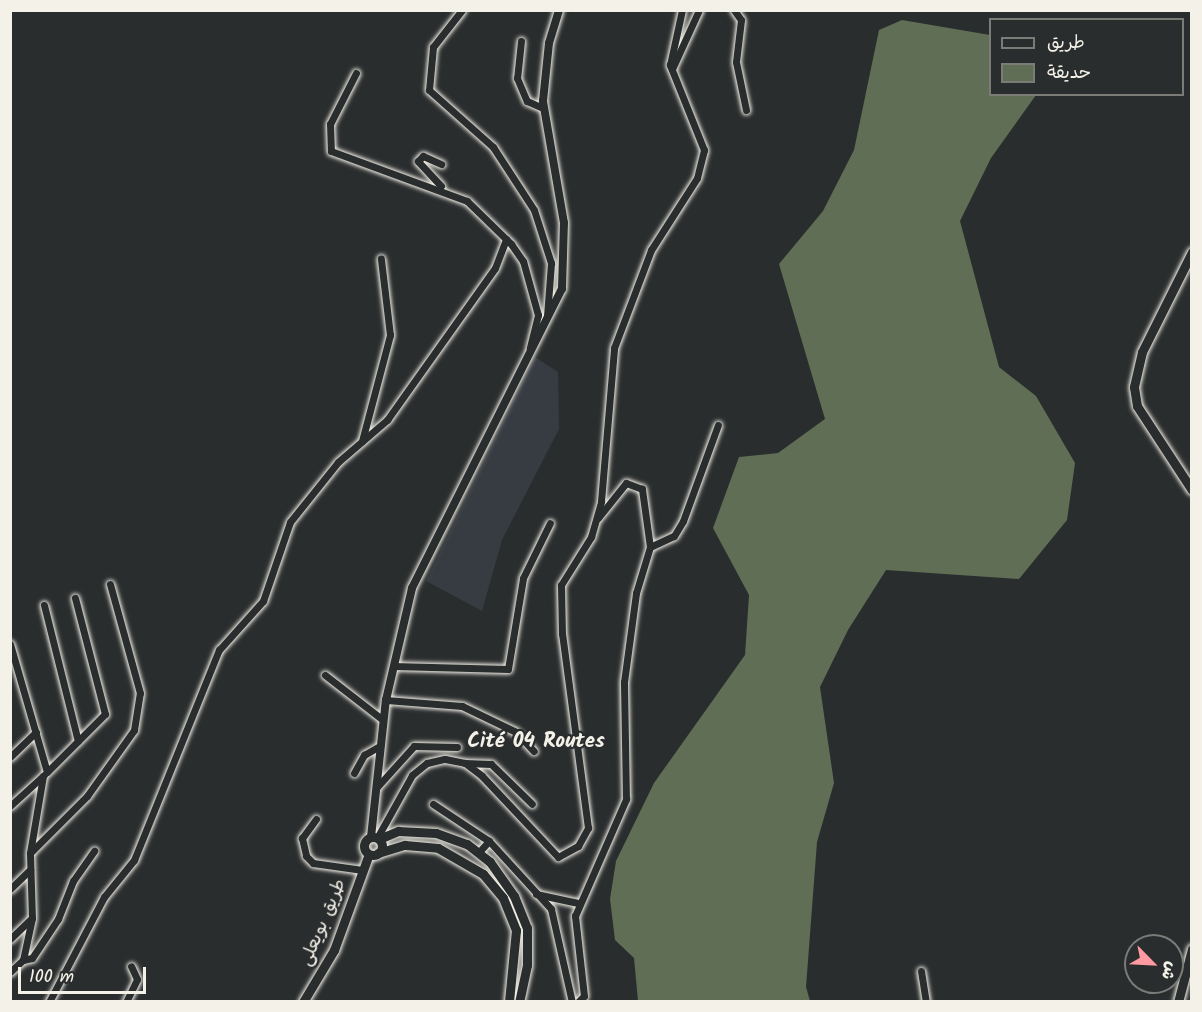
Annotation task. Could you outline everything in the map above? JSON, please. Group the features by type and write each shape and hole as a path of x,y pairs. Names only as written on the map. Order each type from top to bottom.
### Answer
{"main road":[{"path":"1191,252 1143,352 1134,387 1137,406 1191,490"},
{"path":"373,853 364,844 398,831 422,831 450,837 480,852 502,877 525,921 527,965 519,1002"},
{"path":"373,853 376,838"},
{"path":"373,853 405,845 438,848 483,874 503,898 516,930 509,1002"},
{"name":"طريق بويعلى","path":"303,1002 334,950 363,870 373,853"},
{"path":"1178,1002 1191,949"}],"street":[{"path":"452,19 454,10"},
{"path":"462,10 452,19 433,47 429,90 493,147 534,210 550,262 546,322"},
{"path":"376,838 372,793 375,765 393,666 412,588 546,322 566,270 564,223 543,108 549,43 560,10"},
{"path":"596,520 608,450 614,348 651,250 697,178 704,150 672,69 670,46 682,10"},
{"path":"672,69 699,10"},
{"path":"734,10 741,20 736,62 746,110"},
{"path":"521,41 517,78 527,101 543,108"},
{"path":"356,73 330,124 331,151 467,201 506,239 523,261 537,315 530,351"},
{"path":"441,164 423,156 418,161 447,192"},
{"path":"49,1002 104,897 134,860 219,650 263,601 290,522 363,441 387,420 495,268 506,239"},
{"path":"363,441 390,335 381,259"},
{"path":"650,547 674,536 682,521 718,425"},
{"path":"465,763 558,857 578,846 588,828 559,598 561,585 596,520 626,483 642,489 650,547 636,593 624,682 627,799 591,890 578,903 584,996 578,1002"},
{"path":"393,666 508,669 522,578 550,523"},
{"path":"30,854 87,796 126,744 137,720 140,693 110,584"},
{"path":"10,806 105,714 75,598"},
{"path":"44,605 78,741"},
{"path":"11,641 45,774 30,854 32,918 23,960"},
{"path":"325,675 383,720"},
{"path":"386,700 462,706 516,732 534,751"},
{"path":"10,757 36,732"},
{"path":"372,793 414,746 457,747"},
{"path":"354,773 364,755 378,747"},
{"path":"376,838 419,768 436,760 491,764 532,804"},
{"path":"375,765 393,767"},
{"path":"434,804 489,841 551,909 572,1002"},
{"path":"316,819 302,837 306,856 313,863 363,870"},
{"path":"480,852 489,841"},
{"path":"10,972 23,960 33,958 58,919 73,881 94,851"},
{"path":"10,888 30,870"},
{"path":"536,894 578,903"},
{"path":"10,939 32,918"},
{"path":"126,1002 137,979 131,966"},
{"path":"921,971 926,1002"}],"shaded area":[{"path":"535,357 558,372 559,429 502,540 482,611 426,581"}],"green space":[{"path":"902,20 989,35 989,96 1035,96 991,158 960,221 999,367 1036,396 1075,463 1067,520 1019,579 886,570 848,630 820,687 834,783 817,842 806,987 810,1001 638,1001 634,958 615,940 610,899 616,861 654,783 745,655 749,595 713,528 739,457 778,453 825,419 779,264 823,211 854,150 879,30"}],"district":[{"name":"Cité 04 Routes","path":"536,742"}]}
